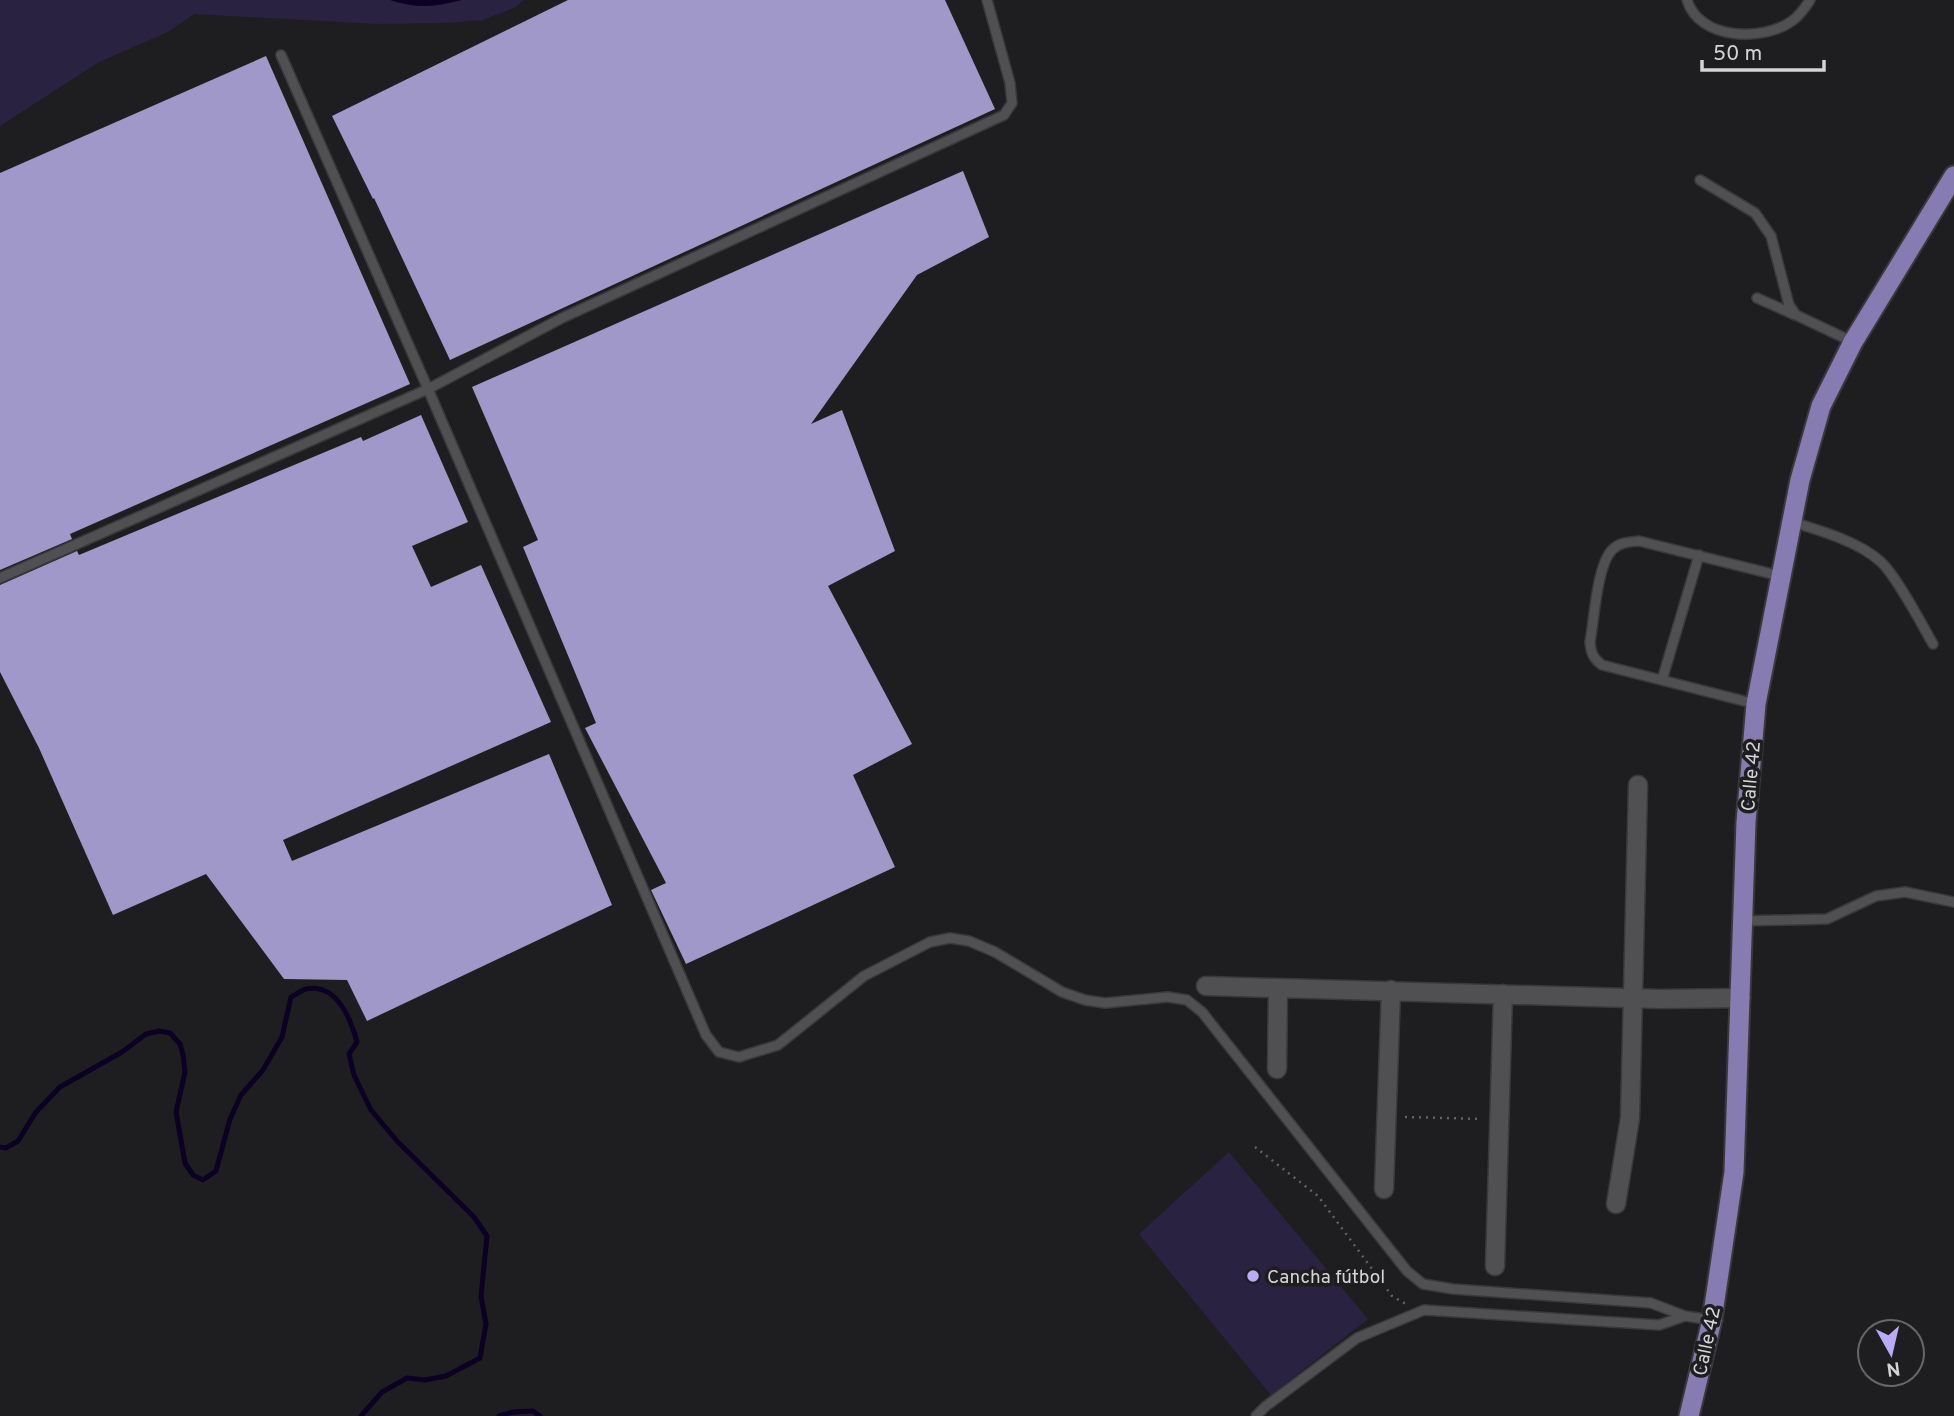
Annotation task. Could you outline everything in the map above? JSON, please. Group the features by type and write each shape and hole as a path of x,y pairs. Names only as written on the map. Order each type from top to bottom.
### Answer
{"main road":[{"name":"Calle 42","path":"1689,1416 1712,1320 1734,1172 1746,822 1756,704 1780,576 1809,443 1821,406 1853,342 1954,176"}],"street":[{"path":"1616,1204 1630,1118 1637,785"},
{"path":"1206,986 1633,998 1741,998"},
{"path":"1277,1069 1278,988"},
{"path":"1384,1189 1391,990"},
{"path":"1495,1266 1503,994"}],"lane":[{"path":"0,578 428,389 562,318 1004,115 1012,103 1010,83 987,0"},
{"path":"1687,0 1698,19 1711,28 1757,34 1790,23 1803,12 1811,0"},
{"path":"281,55 706,1035 719,1052 739,1057 778,1045 863,976 930,942 950,937 969,941 995,952 1062,992 1085,1000 1105,1003 1168,997 1187,1000 1202,1012 1407,1271 1423,1284 1453,1289 1651,1303 1685,1316 1712,1320"},
{"path":"1700,180 1755,213 1771,236 1789,305 1796,315"},
{"path":"1757,298 1853,342"},
{"path":"1792,522 1818,530 1869,553 1883,564 1933,644"},
{"path":"1756,704 1602,665 1595,660 1591,652 1604,562 1612,549 1624,542 1639,541 1780,576"},
{"path":"1662,681 1699,555"},
{"path":"1743,921 1827,919 1875,896 1905,892 1954,902"},
{"path":"1256,1416 1357,1338 1424,1310 1659,1325 1685,1316"}],"path":[{"path":"1388,1117 1499,1119"},
{"path":"1255,1147 1318,1196 1391,1296 1424,1310"}],"shaded area":[{"path":"0,0 523,0 516,7 483,20 446,23 377,24 194,14 168,32 99,62 0,126"},
{"path":"390,0 462,0 426,6"},
{"name":"Cancha fútbol","path":"1229,1152 1368,1319 1271,1395 1139,1234"}],"building":[{"path":"568,0 945,0 995,109 450,360 374,198 332,116"},
{"path":"266,56 410,384 70,534 72,539 0,570 0,173"},
{"path":"963,171 989,237 917,275 811,424 842,410 895,551 828,586 912,744 853,775 895,867 686,964 651,890 666,883 585,728 596,723 523,547 538,540 472,387"},
{"path":"421,415 468,522 412,546 431,587 481,565 551,722 283,840 292,861 549,754 612,905 367,1021 347,980 284,979 206,874 113,915 39,748 0,672 0,585 77,551 79,555 361,437 363,441"}],"waterway":[{"path":"0,1147 6,1148 18,1141 36,1112 60,1087 122,1052 146,1034 159,1031 170,1033 180,1044 185,1072 176,1112 185,1163 193,1175 203,1180 216,1171 230,1119 241,1095 263,1070 282,1037 291,997 306,989 317,989 334,997 346,1014 357,1042 349,1054 354,1075 371,1110 397,1141 474,1217 487,1236 481,1296 486,1324 480,1358 446,1376 425,1380 407,1378 382,1392 361,1416"},
{"path":"499,1416 533,1411 540,1416"}],"place":[{"name":"Cancha fútbol","path":"1253,1276"}]}
